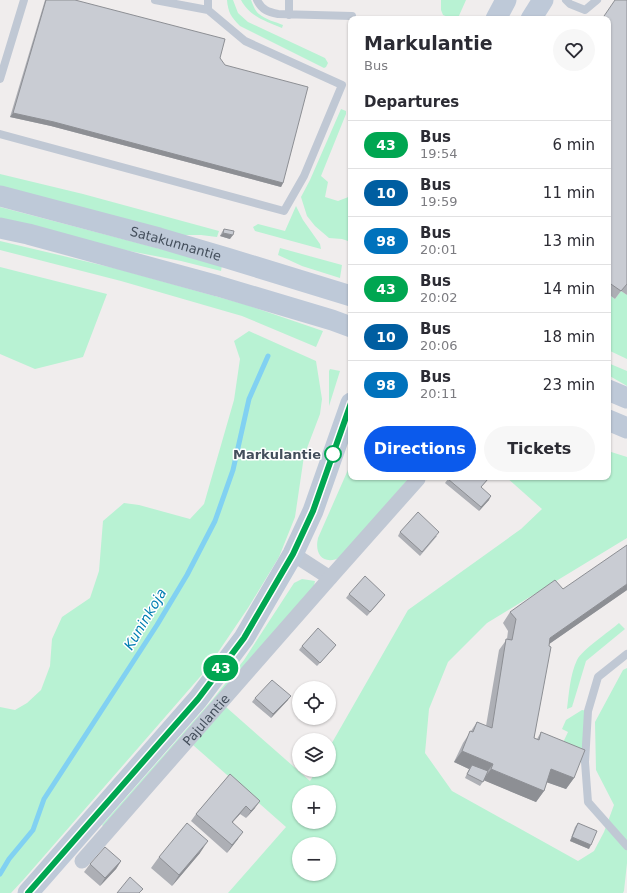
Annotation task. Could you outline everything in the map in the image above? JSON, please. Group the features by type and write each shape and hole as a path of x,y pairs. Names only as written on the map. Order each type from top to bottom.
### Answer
{"main road":[{"path":"498,16 506,0"},
{"path":"533,16 543,0"},
{"name":"Satakunnantie","path":"0,196 159,238 348,295"},
{"path":"0,228 28,234 218,286 348,326"},
{"path":"611,391 627,398"},
{"path":"28,893 74,855 244,638 293,554 313,511 348,412"},
{"path":"611,421 627,428"}],"street":[{"name":"Pajulantie","path":"74,855 330,578 417,480"},
{"path":"293,554 330,578"}],"lane":[{"path":"0,79 24,0"},
{"path":"0,134 284,211 304,176 342,85 245,41 208,10 155,0"},
{"path":"208,0 208,10"},
{"path":"257,0 261,7 270,13 289,15 352,16"},
{"path":"264,10 265,0"},
{"path":"289,0 289,15"},
{"path":"566,0 570,4 585,10 598,0"},
{"path":"627,654 598,677 588,711 585,762 588,802 627,846"}],"green space":[{"path":"227,0 233,0 238,13 248,22 325,58 328,63 326,67 324,68 240,26 230,14"},
{"path":"241,0 251,0 258,13 271,21 283,25 282,28 264,21 249,11"},
{"path":"441,0 466,0 459,16 446,16 443,15 441,10"},
{"path":"341,109 346,111 321,176 328,182 325,197 338,201 348,197 348,241 329,238 315,226 307,216 301,197"},
{"path":"0,174 83,194 219,231 217,237 183,235 0,186"},
{"path":"296,206 303,220 320,244 321,249 255,231 253,227 258,224 285,231"},
{"path":"0,207 222,265 221,271 181,261 119,249 0,219"},
{"path":"0,241 118,269 247,305 323,331 316,347 242,316 121,281 0,250"},
{"path":"280,248 342,265 340,278 302,266 278,255"},
{"path":"0,267 107,294 83,357 35,369 0,354"},
{"path":"621,291 627,295 627,359 611,351 611,296 615,299"},
{"path":"249,331 316,361 322,399 320,414 304,456 295,517 279,557 248,608 206,670 24,879 11,893 0,893 0,707 15,710 27,703 41,690 50,666 52,639 62,617 90,598 99,571 103,521 124,503 139,505 190,519 204,504 234,400 240,359 234,341"},
{"path":"611,364 627,371 627,386 611,377"},
{"path":"330,369 340,371 329,406 329,371"},
{"path":"611,452 627,457 627,538 487,623 448,662 429,709 425,753 452,791 578,861 594,851 604,832 614,805 596,770 595,722 623,670 627,668 627,863 623,893 228,893 286,827 193,745 226,707 292,765 292,777 305,777 310,781 313,777 336,777 336,736 408,610 521,529 542,509 509,480 611,480"},
{"path":"348,470 348,480 407,480 341,557 330,560 322,557 319,554 317,544 318,538"},
{"path":"302,579 315,581 313,591 106,829 102,825 213,699 244,660 294,583"},
{"path":"619,623 625,629 586,661 572,707 567,709 571,678 577,660 590,646"},
{"path":"582,710 588,711 585,762 577,761 558,753 568,732 562,729 566,720"}],"building":[{"path":"46,0 75,0 225,39 220,58 225,65 308,87 283,183 54,122 13,113"},
{"path":"615,0 627,0 627,284 621,291 611,284 611,16 604,16"},
{"path":"224,229 234,231 233,235 223,233"},
{"path":"449,480 487,480 481,487 491,496 481,507"},
{"path":"418,512 439,532 422,552 400,532"},
{"path":"627,545 627,584 550,638 549,646 551,647 534,738 539,740 541,732 585,750 574,778 551,769 544,791 491,769 493,764 462,751 470,731 473,732 477,722 492,728 506,639 512,640 516,619 510,612 555,580 563,589"},
{"path":"365,576 385,595 370,612 349,594"},
{"path":"318,628 336,645 320,663 302,646"},
{"path":"272,680 291,696 273,714 255,698"},
{"path":"472,765 488,771 483,782 467,774"},
{"path":"230,774 260,801 251,811 246,806 232,822 243,832 232,845 196,814"},
{"path":"187,823 208,841 179,875 159,857"},
{"path":"578,823 597,831 591,845 572,837"},
{"path":"105,847 121,861 105,878 90,864"},
{"path":"130,877 143,889 139,893 117,893"}],"waterway":[{"name":"Kuninkoja","path":"0,874 9,859 33,830 44,799 157,625 187,575 215,521 233,470 249,399 268,356"}],"bus line":[{"name":"43","path":"28,893 198,699 244,638 293,554 313,511 348,412"}],"place":[{"name":"Markulantie","path":"333,454"}]}
